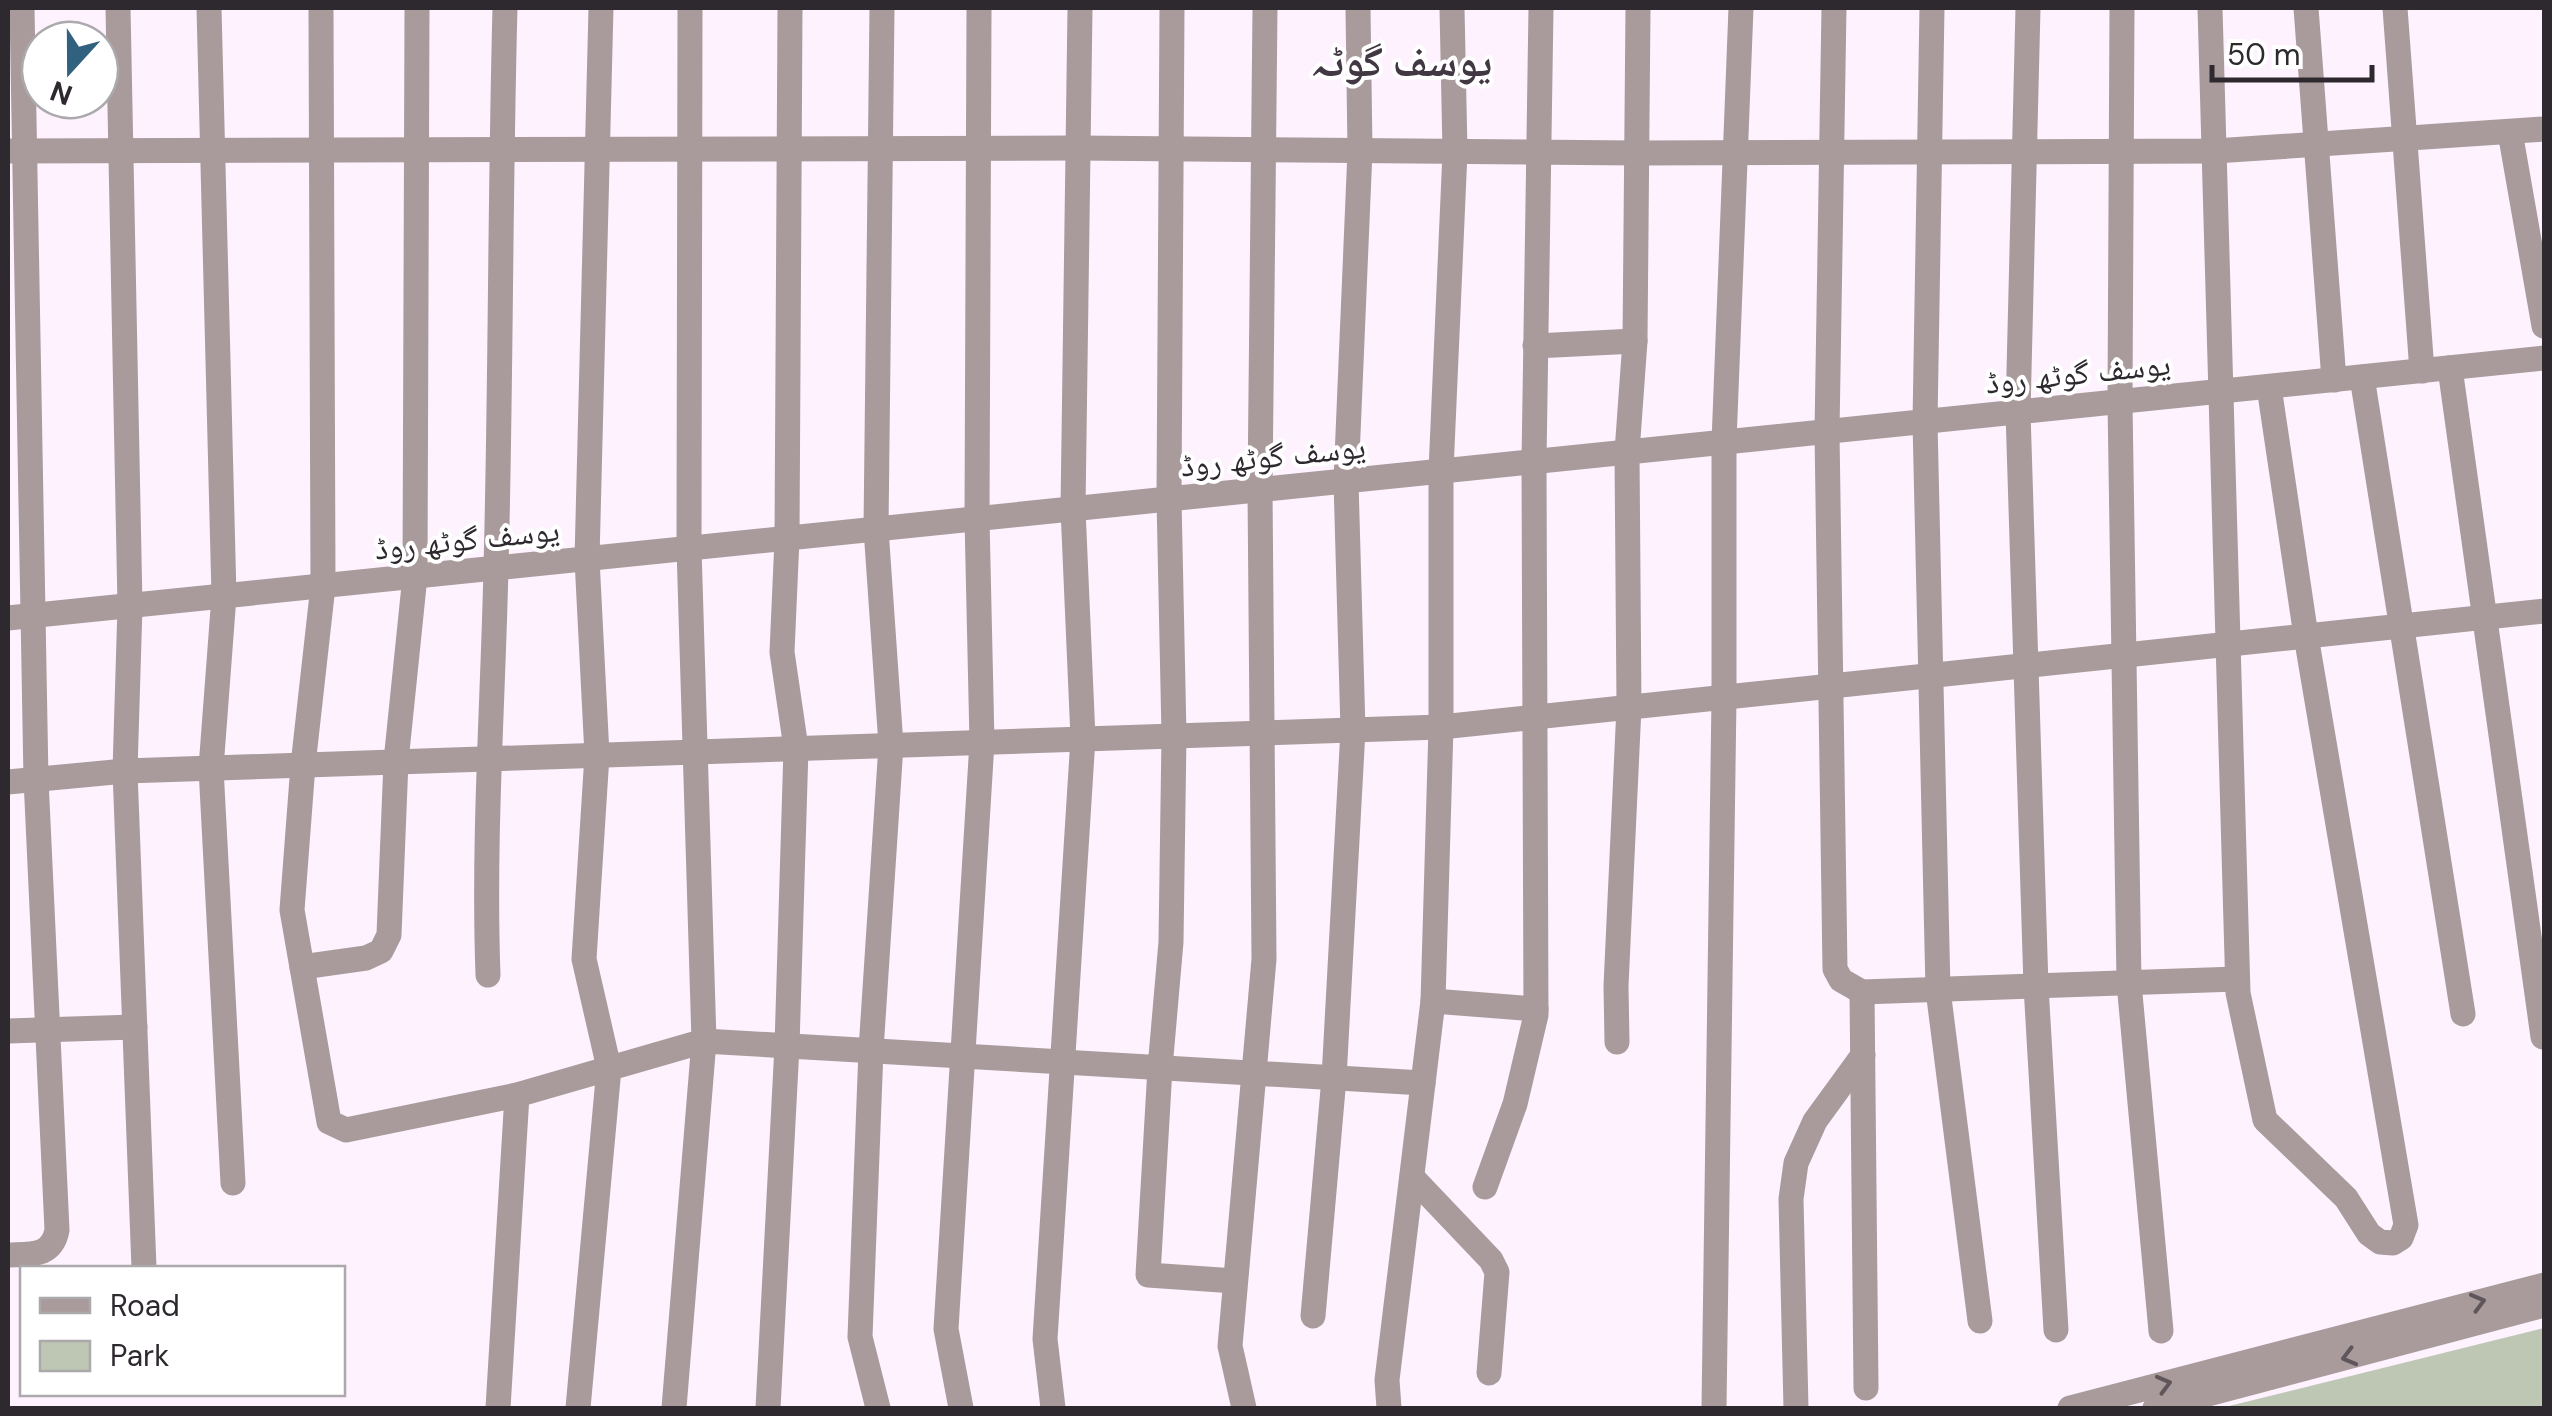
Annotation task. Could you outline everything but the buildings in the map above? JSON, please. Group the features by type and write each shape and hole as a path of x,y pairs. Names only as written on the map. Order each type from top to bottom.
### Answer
{"street":[{"path":"8,1255 48,1250 55,1243 57,1230 36,779 20,617 15,151 22,8"},
{"path":"118,8 130,606 124,771 144,1266"},
{"path":"209,8 224,596 211,768 233,1182"},
{"path":"321,8 323,586 292,910 329,1122 346,1130 517,1095 704,1041 1423,1083"},
{"path":"302,967 366,958 381,951 389,935 396,762 415,576 417,8"},
{"path":"488,975 488,758 496,568 505,8"},
{"path":"578,1408 609,1068 584,958 597,754 587,559 601,8"},
{"path":"674,1408 704,1041 689,548 690,8"},
{"path":"768,1408 796,748 782,652 787,538 790,8"},
{"path":"878,1408 860,1337 871,1050 891,745 876,529 882,8"},
{"path":"961,1408 946,1329 982,742 978,519 979,8"},
{"path":"1052,1408 1045,1339 1082,738 1073,509 1080,8"},
{"path":"1172,8 1171,942 1148,1275 1235,1281"},
{"path":"1244,1408 1230,1346 1264,958 1260,490 1264,8"},
{"path":"1313,1316 1334,1078 1353,730 1346,481 1360,152 1358,8"},
{"path":"1389,1408 1387,1380 1433,1001 1442,726 1441,471 1456,152 1452,8"},
{"path":"1485,1187 1515,1104 1536,1009 1534,462 1541,8"},
{"path":"1617,1042 1616,986 1629,707 1627,452 1635,342 1638,8"},
{"path":"1714,1408 1724,442 1742,8"},
{"path":"1834,8 1827,432 1835,969 1841,980 1862,992 2237,979"},
{"path":"1932,8 1925,422 1938,990 1980,1321"},
{"path":"2028,8 2018,412 2036,986 2056,1330"},
{"path":"2122,8 2120,402 2129,983 2160,1331"},
{"path":"2210,8 2238,993 2265,1120 2346,1198 2370,1234 2380,1242 2393,1243 2401,1238 2406,1226 2306,636 2269,387"},
{"path":"2306,8 2334,380"},
{"path":"2395,8 2422,371"},
{"path":"15,151 1078,148 1264,152 2215,152 2544,130"},
{"path":"2510,132 2544,326"},
{"path":"1535,346 1635,342"},
{"name":"یوسف گوٹھ روڈ","path":"20,617 2544,358"},
{"path":"2450,368 2543,1036"},
{"path":"2362,377 2463,1014"},
{"path":"8,782 124,771 1442,726 2544,611"},
{"path":"1862,992 1866,1388"},
{"path":"1433,1001 1536,1009"},
{"path":"8,1031 135,1026"},
{"path":"1796,1408 1792,1199 1796,1163 1815,1121 1863,1055"},
{"path":"498,1408 517,1095"},
{"path":"1412,1178 1491,1260 1496,1272 1489,1373"},
{"path":"2070,1408 2544,1285"},
{"path":"2154,1408 2544,1306"}],"green space":[{"path":"2544,1328 2544,1408 2221,1408"}],"district":[{"name":"یوسف گوٹہ","path":"1401,61"}]}
